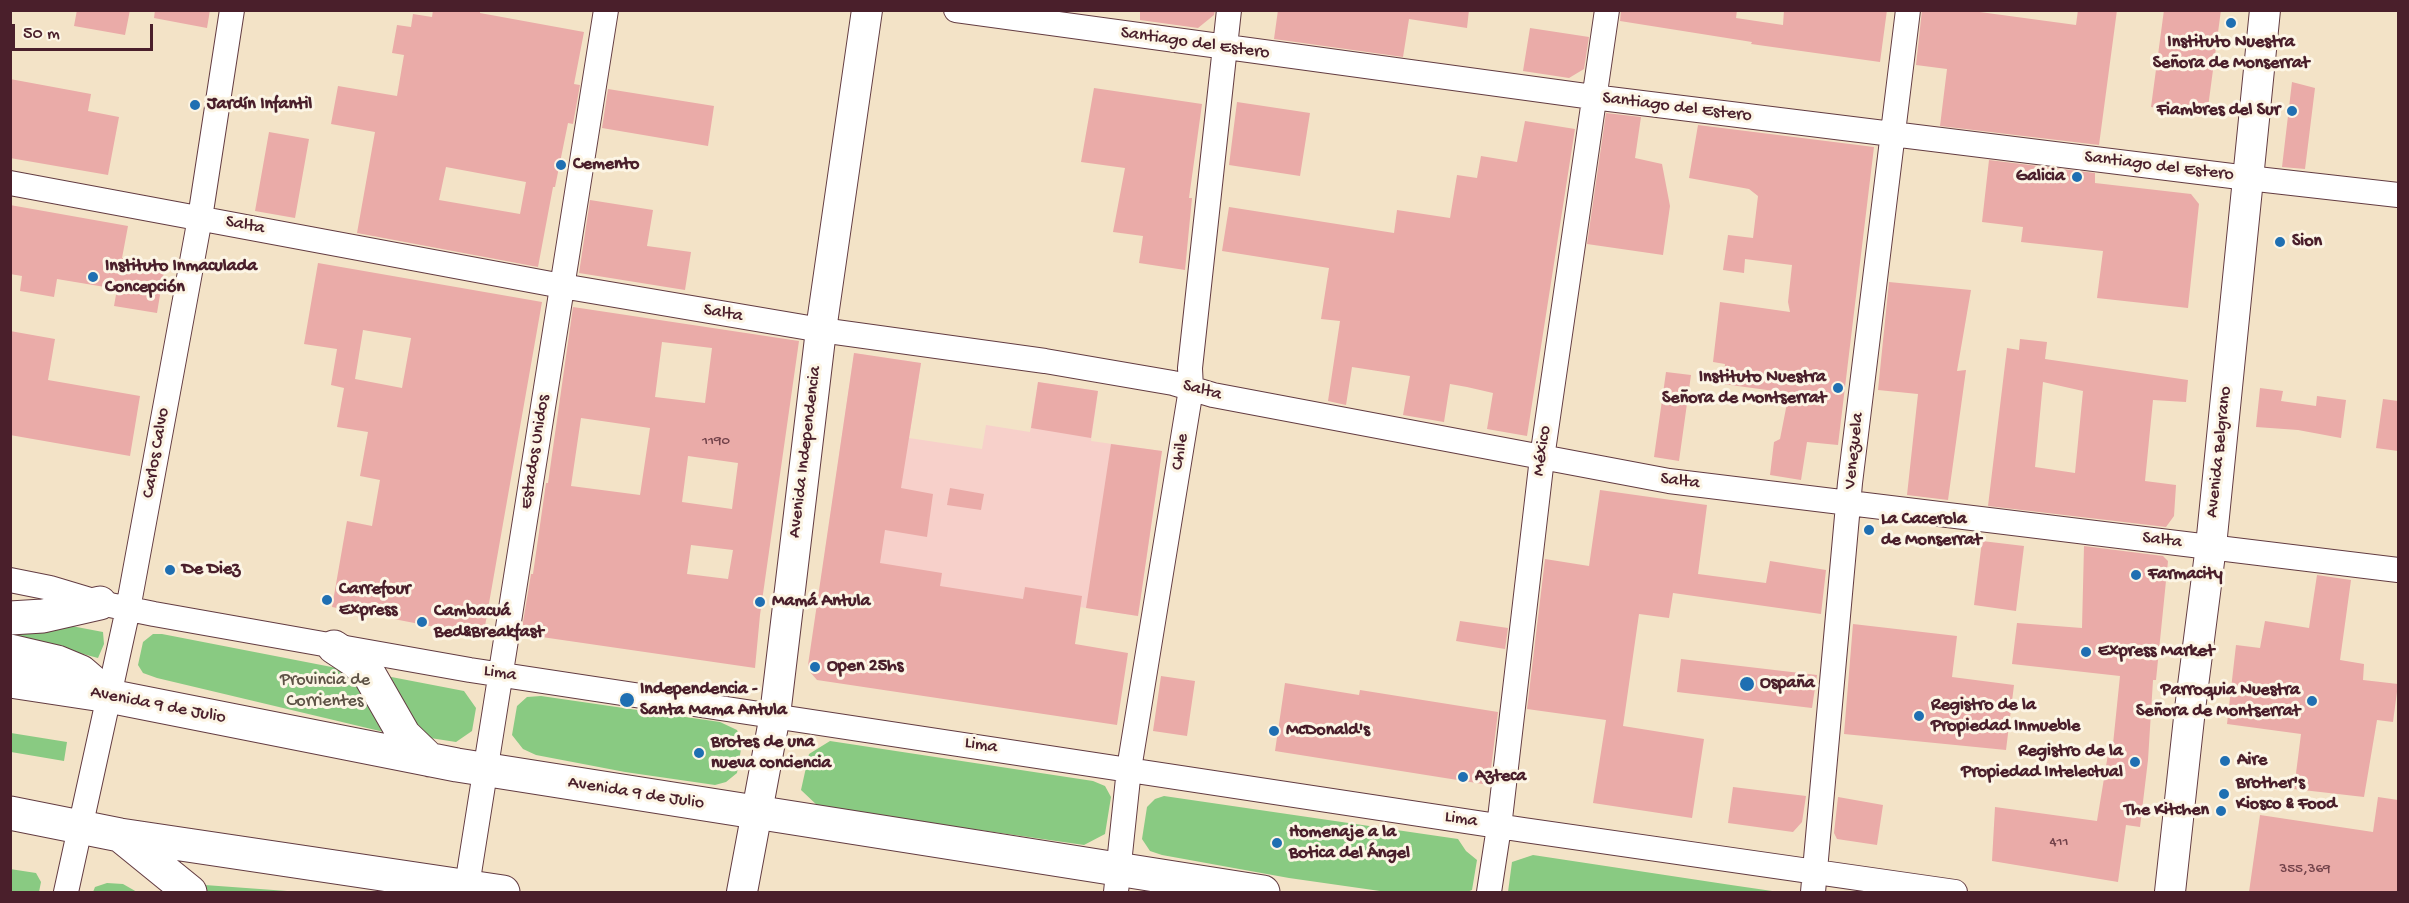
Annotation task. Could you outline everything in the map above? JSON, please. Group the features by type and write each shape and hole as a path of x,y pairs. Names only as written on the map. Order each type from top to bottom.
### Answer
{"highway":[{"path":"10,618 114,606"},
{"path":"334,647 369,674 404,735 430,760"},
{"path":"10,651 57,662 81,672 109,696"},
{"name":"Avenida 9 de Julio","path":"10,681 109,696 485,770 756,813 1118,882 1263,892"},
{"path":"10,813 120,835 466,890 503,892"},
{"path":"10,826 81,827"},
{"path":"120,835 190,892"}],"main road":[{"name":"Avenida Independencia","path":"742,892 775,715 821,330 867,10"},
{"name":"Avenida Belgrano","path":"2170,892 2211,546 2265,10"}],"street":[{"name":"Carlos Calvo","path":"66,892 109,696 114,606 200,218 232,10"},
{"name":"Estados Unidos","path":"466,890 606,10"},
{"name":"Santiago del Estero","path":"956,10 1593,97 2398,195"},
{"name":"Chile","path":"1118,882 1129,768 1191,389 1190,368 1223,48 1229,10"},
{"name":"México","path":"1489,892 1499,827 1542,458 1607,10"},
{"name":"Venezuela","path":"1814,882 1849,504 1891,135 1908,10"},
{"name":"Salta","path":"10,183 562,286 821,330 1045,361 1173,383 1191,389 1669,481 2398,570"},
{"name":"Lima","path":"10,580 50,588 114,606 500,675 1129,768 1499,827 1814,882 1955,892"}],"shaded area":[{"path":"854,353 921,363 909,438 982,449 986,425 1030,432 1038,382 1098,391 1091,441 1162,451 1138,616 1080,607 843,624 815,620"}],"green space":[{"path":"45,621 103,632 104,644 98,658 11,635 10,625"},
{"name":"Provincia de Corrientes","path":"153,634 347,670 384,732 143,673 138,665 143,642"},
{"name":"Provincia de Corrientes","path":"381,675 464,691 476,708 472,731 456,742 411,735"},
{"path":"541,696 720,722 737,730 742,743 737,773 726,782 715,785 625,772 536,755 523,749 512,735 517,706 527,697"},
{"path":"11,733 67,742 64,761 11,752"},
{"path":"830,741 1093,781 1105,786 1111,797 1105,834 1084,845 819,807 801,790 809,754"},
{"path":"1164,796 1458,839 1466,851 1477,860 1472,890 1467,892 1387,892 1289,878 1162,855 1150,851 1142,839 1147,807 1155,799"},
{"path":"1533,855 1779,892 1508,892 1512,862"},
{"path":"10,869 36,873 41,882 39,892 11,892"},
{"path":"107,883 123,884 137,892 93,892 95,887"},
{"path":"191,884 301,892 201,892"}],"building":[{"path":"77,10 130,10 125,35 74,26"},
{"path":"155,10 210,10 207,28 154,18"},
{"path":"433,10 480,10 480,13 584,32 574,84 580,85 573,124 568,123 538,267 357,233 375,132 331,124 338,86 397,96 404,55 392,53 397,25 411,27 413,14 432,17","holes":["446,167 526,182 520,214 439,200"]},
{"path":"1140,10 1215,10 1214,15 1198,28 1140,20"},
{"path":"1278,10 1469,10 1467,28 1409,19 1403,57 1274,39"},
{"path":"1621,10 1737,10 1736,18 1783,25 1784,10 1887,10 1880,62 1751,44 1752,42 1620,21"},
{"path":"1922,10 1965,10 2076,25 2078,10 2117,10 2099,145 1940,126 1947,69 1916,65"},
{"path":"2164,10 2221,10 2207,115 2151,107"},
{"path":"1530,28 1589,37 1584,69 1569,78 1523,71"},
{"path":"10,79 91,94 88,111 119,117 108,175 10,158"},
{"path":"2292,82 2315,88 2305,169 2282,167"},
{"path":"1094,88 1202,104 1189,198 1192,198 1185,270 1139,263 1143,236 1113,232 1125,168 1081,162"},
{"path":"608,89 714,106 708,146 602,128"},
{"path":"1237,102 1310,113 1300,176 1229,165"},
{"path":"1606,113 1641,117 1635,158 1662,164 1670,206 1663,255 1587,244"},
{"path":"1525,121 1575,129 1527,436 1487,429 1493,393 1450,384 1444,422 1403,415 1410,376 1352,367 1346,405 1328,401 1340,321 1321,319 1329,268 1222,251 1229,207 1394,233 1397,210 1450,218 1457,175 1477,178 1481,156 1517,162"},
{"path":"1698,125 1874,147 1838,445 1807,442 1801,480 1770,475 1774,442 1780,439 1789,393 1723,384 1725,364 1713,362 1720,302 1790,312 1788,302 1792,265 1745,259 1744,273 1723,270 1728,235 1753,238 1758,196 1749,189 1689,178"},
{"path":"269,132 309,139 295,218 255,211"},
{"path":"1989,160 2095,173 2095,183 2191,194 2199,204 2188,308 2097,298 2103,251 2021,242 2023,227 1982,222"},
{"path":"590,200 653,210 647,246 691,252 685,290 579,273"},
{"name":"Instituto Inmaculada Concepción","path":"10,205 128,226 122,258 165,265 157,313 114,306 117,289 57,279 54,297 20,291 22,276 10,274"},
{"path":"318,263 542,302 485,626 471,634 332,607 347,521 372,526 380,480 360,476 368,432 337,427 344,388 331,385 337,349 304,344","holes":["363,330 411,338 402,388 355,379"]},
{"path":"1889,282 1971,290 1957,371 1966,370 1948,500 1907,495 1918,394 1878,390"},
{"path":"573,307 799,341 760,615 755,668 521,634 531,574 533,574 546,483 548,483","holes":["662,342 712,348 705,403 655,397","581,418 650,428 640,495 571,486","688,456 738,463 732,509 682,502","691,545 733,550 728,579 687,574"]},
{"path":"10,331 55,339 48,380 140,396 130,456 10,435"},
{"path":"2020,339 2047,342 2045,359 2188,380 2186,402 2153,400 2145,481 2176,485 2174,516 2166,527 1988,506 2007,348 2019,350","holes":["2043,382 2083,391 2075,473 2035,467"]},
{"path":"854,353 921,363 901,488 933,494 927,537 885,530 880,563 942,573 940,586 1023,599 1025,587 1082,596 1075,644 1128,653 1117,725 817,680 810,672 808,665"},
{"path":"1666,372 1691,375 1679,461 1654,457"},
{"path":"1038,382 1098,391 1091,438 1031,428"},
{"path":"2260,388 2283,391 2281,401 2316,406 2317,396 2346,400 2341,438 2298,430 2256,427"},
{"path":"2383,399 2398,401 2398,451 2376,448"},
{"path":"1111,444 1162,451 1138,616 1086,608"},
{"path":"950,488 984,494 981,510 947,505"},
{"path":"1600,490 1707,505 1698,574 1766,583 1770,561 1826,570 1821,614 1673,593 1669,618 1639,614 1623,726 1704,739 1692,818 1593,803 1606,720 1527,709 1545,559 1589,566"},
{"path":"1982,541 2024,546 2016,611 1974,605"},
{"path":"2084,546 2163,556 2168,561 2156,680 2153,680 2148,760 2140,827 2126,825 2118,882 1992,861 1995,807 2097,821 2108,754 2112,754 2120,676 2012,664 2017,623 2082,628"},
{"path":"2317,575 2351,580 2340,660 2364,664 2363,680 2398,684 2393,722 2377,720 2364,797 2294,789 2301,734 2227,724 2236,645 2260,648 2265,621 2309,628"},
{"path":"1460,621 1508,628 1505,649 1456,641"},
{"name":"Registro de la Propiedad Inmueble","path":"1853,624 1957,636 1952,677 2014,685 2006,750 1844,734"},
{"name":"Ospaña","path":"1681,659 1817,675 1812,708 1677,692"},
{"path":"1161,676 1195,681 1187,736 1153,731"},
{"path":"1285,683 1359,695 1360,690 1498,712 1489,785 1275,751"},
{"path":"1733,787 1806,796 1802,822 1793,832 1728,823"},
{"path":"1838,797 1883,805 1877,845 1837,839 1834,833"},
{"path":"2378,797 2398,800 2398,892 2249,892 2260,815 2373,832"}],"place":[{"name":"Instituto Nuestra Señora de Monserrat","path":"2231,23"},
{"name":"Jardín Infantil","path":"195,105"},
{"name":"Fiambres del Sur","path":"2292,111"},
{"name":"Cemento","path":"561,165"},
{"name":"Galicia","path":"2077,177"},
{"name":"Sion","path":"2280,242"},
{"name":"Instituto Inmaculada Concepción","path":"93,277"},
{"name":"Instituto Nuestra Señora de Montserrat","path":"1838,388"},
{"name":"La Cacerola de Monserrat","path":"1869,530"},
{"name":"De Diez","path":"170,570"},
{"name":"Farmacity","path":"2136,575"},
{"name":"Carrefour Express","path":"327,600"},
{"name":"Mamá Antula","path":"760,602"},
{"name":"Cambacuá Bed&Breakfast","path":"422,622"},
{"name":"Express Market","path":"2086,652"},
{"name":"Open 25hs","path":"815,667"},
{"name":"Ospaña","path":"1747,684"},
{"name":"Independencia - Santa Mama Antula","path":"627,700"},
{"name":"Parroquia Nuestra Señora de Montserrat","path":"2312,701"},
{"name":"Registro de la Propiedad Inmueble","path":"1919,716"},
{"name":"McDonald's","path":"1274,731"},
{"name":"Brotes de una nueva conciencia","path":"699,753"},
{"name":"Aire","path":"2225,761"},
{"name":"Registro de la Propiedad Intelectual","path":"2135,762"},
{"name":"Azteca","path":"1463,777"},
{"name":"Brother's Kiosco & Food","path":"2224,794"},
{"name":"The Kitchen","path":"2221,811"},
{"name":"Homenaje a la Botica del Ángel","path":"1277,843"}]}
